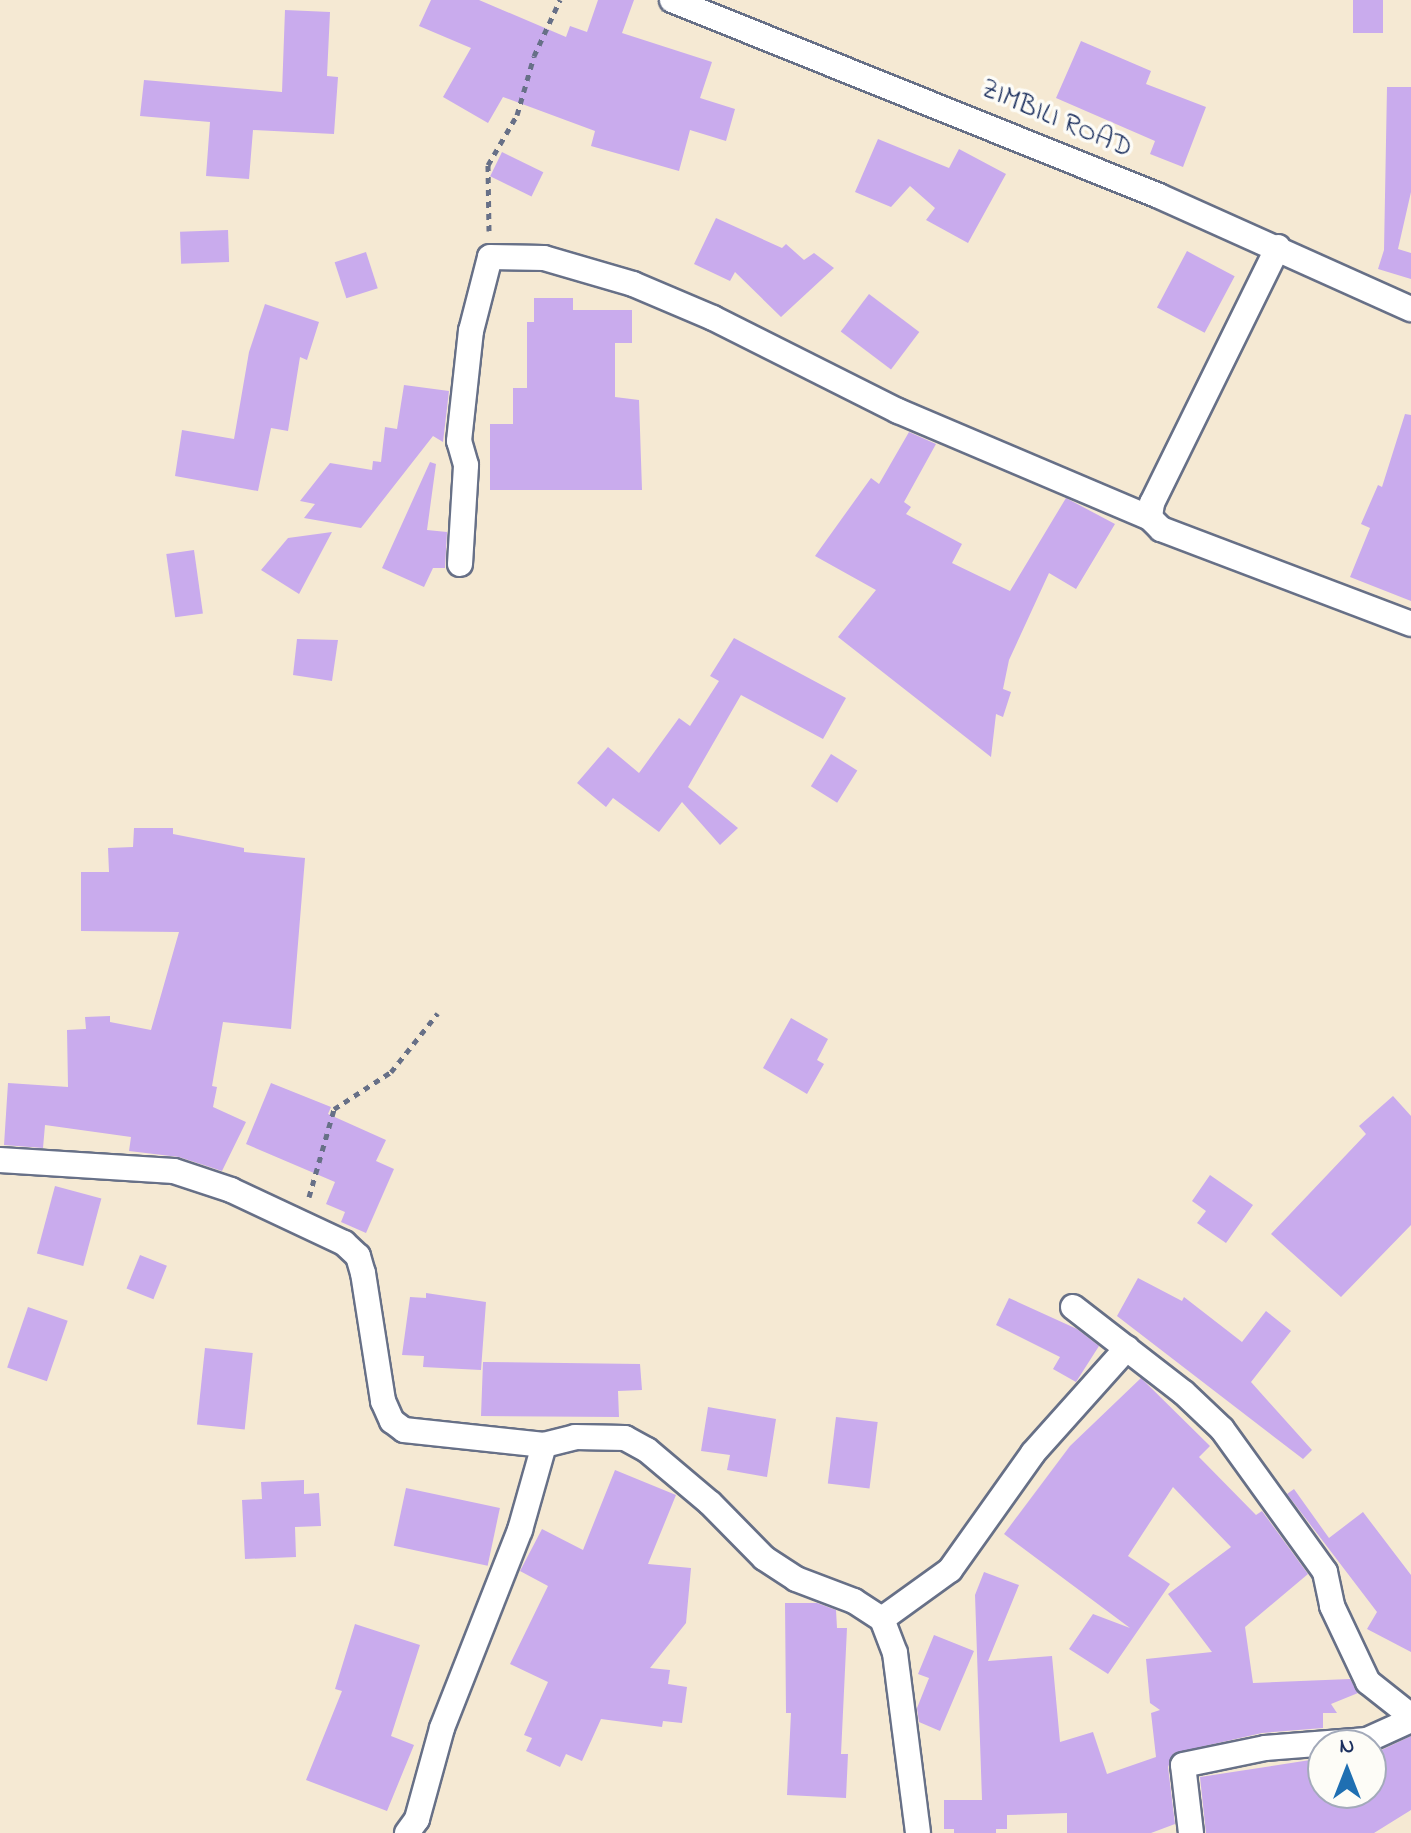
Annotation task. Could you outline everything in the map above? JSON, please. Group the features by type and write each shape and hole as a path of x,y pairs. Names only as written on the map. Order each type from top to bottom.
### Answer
{"street":[{"name":"ZIMBILI ROAD","path":"672,0 911,92 1278,247 1411,309"},
{"path":"1150,518 1152,503 1278,247"},
{"path":"460,564 466,465 459,441 471,331 490,257 544,258 633,284 713,318 898,411 1150,518 1161,529 1411,624"},
{"path":"0,1160 174,1171 303,1221 344,1243 358,1256 383,1401 392,1421 419,1434 544,1445 575,1437 625,1438 647,1450 710,1503 764,1558 796,1579 854,1601 882,1619 895,1653 918,1833"},
{"path":"1073,1307 1127,1348 1222,1429 1325,1572 1332,1606 1368,1682 1411,1718 1367,1740 1265,1748 1183,1765 1191,1833"},
{"path":"882,1619 950,1570 1033,1453 1127,1348"},
{"path":"407,1833 417,1819 442,1728 520,1530 544,1445"}],"path":[{"path":"490,257 488,165 517,115 534,56 560,0"},
{"path":"303,1221 334,1109 391,1072 438,1013"}],"building":[{"path":"431,0 479,0 566,37 570,26 587,32 598,0 634,0 622,33 712,62 700,98 735,109 726,141 690,130 679,171 591,146 595,131 503,97 488,123 443,97 471,48 419,26"},
{"path":"1353,0 1383,0 1383,33 1353,33"},
{"path":"285,10 330,12 327,76 338,77 334,134 253,130 249,179 206,176 210,122 140,116 144,80 282,92"},
{"path":"1081,41 1151,71 1146,84 1206,107 1183,167 1150,154 1155,141 1056,98"},
{"path":"1387,87 1411,87 1411,192 1398,249 1411,253 1411,279 1378,269 1384,250"},
{"path":"878,139 949,168 959,149 1006,174 968,243 926,220 935,208 910,186 891,207 855,192"},
{"path":"502,152 543,172 532,196 490,176"},
{"path":"716,218 782,248 786,244 804,260 814,253 834,268 781,317 735,272 730,281 694,264"},
{"path":"228,230 229,262 181,264 180,232"},
{"path":"1187,251 1235,276 1205,333 1157,308"},
{"path":"366,252 378,288 346,298 335,262"},
{"path":"869,294 919,332 891,369 841,332"},
{"path":"534,298 573,298 573,310 632,310 632,343 615,343 615,397 639,400 642,490 490,490 490,424 513,424 513,388 527,388 527,322 534,322"},
{"path":"265,304 319,322 307,360 300,357 288,431 271,428 258,491 175,476 182,430 234,439 249,352"},
{"path":"404,385 449,391 443,442 433,436 361,528 304,518 315,504 300,501 330,463 372,470 373,461 381,462 385,427 397,429"},
{"path":"1405,414 1411,415 1411,601 1350,577 1370,528 1361,524 1378,485 1382,487"},
{"path":"909,432 936,444 904,502 911,507 906,514 962,544 952,563 1010,591 1066,498 1115,524 1076,589 1049,573 1009,660 1003,689 1011,692 1003,717 996,714 991,757 838,637 876,590 815,556 871,478 879,484"},
{"path":"430,462 436,464 427,530 447,532 445,568 433,568 424,587 382,568"},
{"path":"332,532 299,594 261,570 288,538"},
{"path":"194,550 203,613 175,617 166,554"},
{"path":"734,638 846,698 823,739 741,695 688,787 738,828 720,845 682,802 659,832 613,798 606,807 577,783 608,747 639,773 679,718 690,726 719,681 710,676"},
{"path":"297,639 338,640 332,681 293,675"},
{"path":"831,754 857,770 837,803 811,786"},
{"path":"134,828 173,828 173,834 244,848 244,852 305,858 291,1029 223,1022 212,1086 217,1087 213,1107 246,1122 222,1171 179,1157 129,1151 131,1137 45,1125 43,1148 4,1145 8,1083 68,1087 67,1030 86,1029 85,1017 110,1016 110,1022 151,1030 179,932 81,931 81,872 109,872 108,848 133,847"},
{"path":"791,1018 828,1039 817,1060 824,1064 807,1094 763,1068"},
{"path":"271,1083 331,1107 328,1114 386,1140 376,1161 394,1169 366,1233 341,1222 345,1212 326,1204 335,1182 246,1144"},
{"path":"1393,1096 1411,1116 1411,1225 1341,1297 1271,1234 1366,1134 1359,1126"},
{"path":"1210,1175 1253,1205 1226,1243 1197,1223 1206,1211 1192,1201"},
{"path":"55,1186 101,1198 83,1266 37,1254"},
{"path":"140,1255 167,1266 153,1299 127,1288"},
{"path":"1138,1278 1182,1301 1184,1297 1242,1342 1266,1311 1291,1331 1251,1382 1312,1450 1303,1459 1117,1316"},
{"path":"426,1293 486,1302 481,1370 423,1367 424,1356 402,1355 410,1297 426,1298"},
{"path":"1009,1298 1077,1329 1099,1346 1076,1382 1053,1369 1060,1357 996,1325"},
{"path":"28,1307 68,1321 47,1381 7,1368"},
{"path":"205,1348 253,1353 245,1430 197,1425"},
{"path":"483,1362 640,1364 642,1390 618,1391 619,1417 481,1416"},
{"path":"1141,1378 1210,1446 1199,1457 1256,1515 1262,1511 1308,1574 1245,1627 1253,1683 1350,1679 1358,1693 1331,1704 1337,1713 1323,1713 1323,1728 1262,1733 1174,1753 1168,1767 1175,1824 1151,1833 1067,1833 1067,1813 1007,1815 1007,1829 996,1829 996,1833 954,1833 954,1829 944,1829 944,1800 982,1800 975,1595 984,1572 1019,1585 988,1661 1052,1656 1060,1742 1093,1732 1107,1774 1156,1757 1151,1713 1160,1710 1150,1703 1146,1659 1212,1652 1168,1594 1231,1547 1173,1487 1128,1556 1170,1584 1108,1674 1069,1649 1093,1614 1130,1628 1004,1534 1070,1446"},
{"path":"708,1407 776,1419 767,1477 727,1470 730,1455 701,1451"},
{"path":"836,1417 878,1422 870,1489 828,1484"},
{"path":"615,1470 676,1495 648,1564 691,1568 686,1623 650,1668 670,1670 668,1684 687,1687 682,1723 663,1721 662,1727 601,1719 582,1761 566,1754 560,1767 526,1751 532,1738 524,1735 548,1682 510,1664 548,1586 520,1571 542,1529 583,1550"},
{"path":"304,1480 304,1494 319,1493 321,1526 295,1527 296,1557 245,1559 242,1500 262,1499 261,1482"},
{"path":"406,1488 500,1508 488,1566 394,1546"},
{"path":"1294,1489 1329,1538 1363,1512 1411,1575 1411,1652 1367,1629 1377,1612 1287,1494"},
{"path":"785,1603 817,1603 836,1610 837,1628 847,1628 841,1754 848,1754 846,1798 787,1795 791,1713 786,1713"},
{"path":"355,1624 420,1645 391,1736 414,1745 387,1811 306,1780 342,1691 335,1689"},
{"path":"934,1635 974,1651 940,1731 919,1722 917,1708 929,1678 918,1674"},
{"path":"1411,1736 1411,1810 1374,1833 1206,1833 1200,1777 1307,1760 1307,1809 1387,1809 1387,1747"}]}
